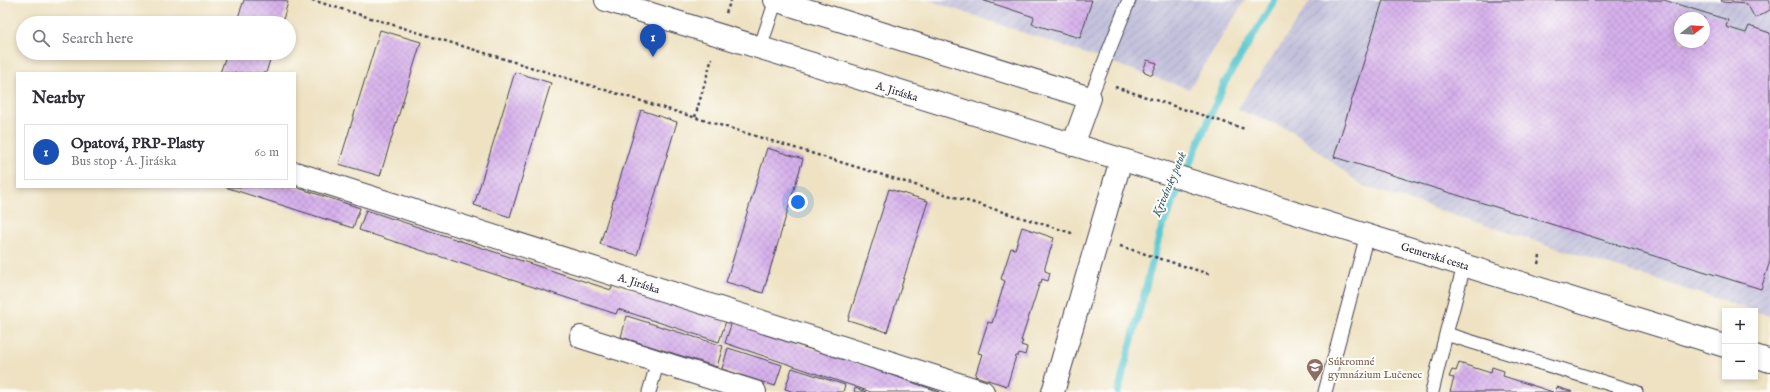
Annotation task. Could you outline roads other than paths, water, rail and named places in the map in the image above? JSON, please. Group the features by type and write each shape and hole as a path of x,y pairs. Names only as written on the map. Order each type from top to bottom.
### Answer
{"street":[{"name":"A. Jiráska","path":"606,0 1121,160 1145,166"},
{"path":"775,0 1090,98 1073,145"},
{"path":"1053,392 1107,243 1121,160"},
{"name":"Gemerská cesta","path":"1145,166 1722,345"},
{"name":"A. Jiráska","path":"296,173 983,392"},
{"path":"581,337 755,392"},
{"path":"1758,357 1770,360"}],"lane":[{"path":"760,48 775,0"},
{"path":"1090,98 1130,0"},
{"path":"1325,392 1367,235"},
{"path":"1432,392 1464,266"},
{"path":"1446,334 1636,392"},
{"path":"648,392 658,361"}],"waterway":[{"name":"Krivánsky potok","path":"1118,392 1161,230 1225,82 1275,0"}],"place":[{"name":"Opatová, PRP-Plasty","path":"653,57"},
{"name":"Súkromné gymnázium Lučenec","path":"1315,382"}]}
